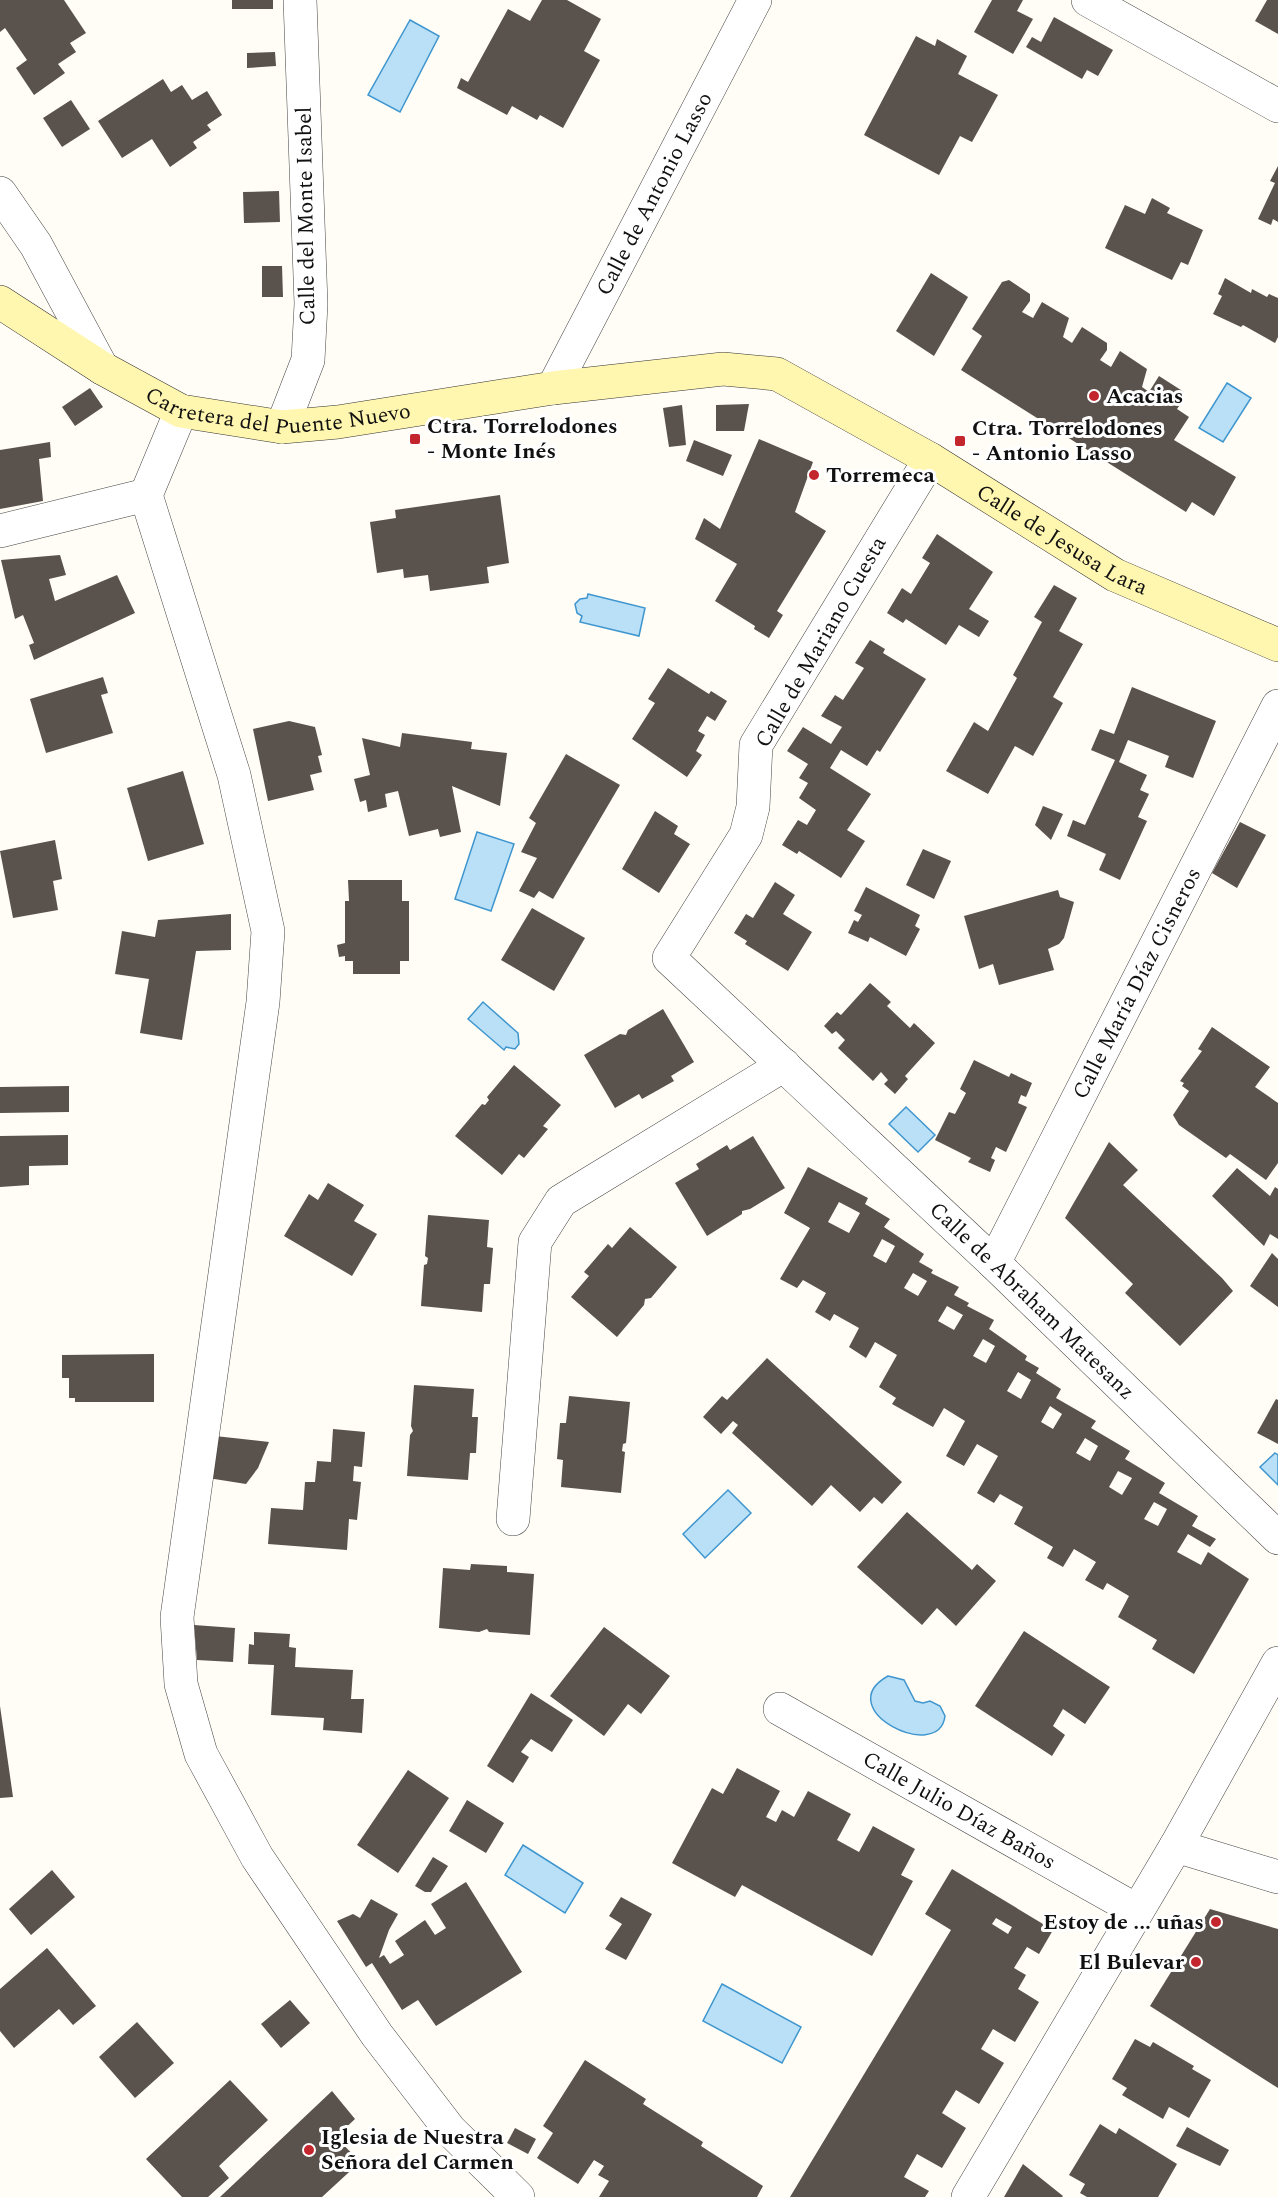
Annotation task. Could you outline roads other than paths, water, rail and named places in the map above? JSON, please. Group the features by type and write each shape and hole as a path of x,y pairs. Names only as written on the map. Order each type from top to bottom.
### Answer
{"main road":[{"name":"Carretera del Puente Nuevo","path":"0,302 102,368 181,411 282,427 338,422 553,388 723,369"},
{"name":"Calle de Jesusa Lara","path":"723,369 777,374 930,459 1115,575 1278,645"}],"street":[{"name":"Calle del Monte Isabel","path":"282,427 308,360 311,304 300,0"},
{"name":"Calle de Antonio Lasso","path":"553,388 754,0"},
{"path":"1088,0 1278,106"},
{"path":"0,193 36,244 102,368"},
{"path":"181,411 146,495 234,775 268,931 263,1002 177,1617 181,1684 201,1754 257,1857 377,2035 450,2130 518,2197"},
{"name":"Calle de Mariano Cuesta","path":"669,958 746,835 753,807 756,746 930,459"},
{"path":"0,531 146,495"},
{"name":"Calle María Díaz Cisneros","path":"994,1263 1278,706"},
{"name":"Calle de Abraham Matesanz","path":"669,958 994,1263 1278,1538"},
{"path":"513,1519 535,1242 561,1201 784,1065"},
{"path":"968,2197 1176,1846 1278,1662"},
{"name":"Calle Julio Díaz Baños","path":"780,1709 1136,1910"},
{"path":"1176,1846 1278,1877"}],"water":[{"path":"410,20 439,36 400,112 368,95"},
{"path":"1227,383 1251,398 1223,442 1199,428"},
{"path":"588,594 645,608 639,636 580,622 582,616 577,613 575,604 580,599 587,598"},
{"path":"477,832 514,844 491,911 455,899"},
{"path":"483,1002 518,1033 519,1044 515,1049 506,1047 504,1050 468,1019"},
{"path":"906,1107 935,1135 918,1152 889,1124"},
{"path":"1275,1453 1278,1455 1278,1485 1260,1467"},
{"path":"728,1490 751,1513 705,1558 683,1534"},
{"path":"888,1676 904,1680 915,1701 923,1703 930,1701 940,1706 945,1716 938,1729 925,1735 909,1733 892,1726 879,1716 871,1703 873,1689"},
{"path":"523,1845 583,1883 565,1913 505,1875"},
{"path":"722,1984 801,2027 782,2063 703,2021"}],"place":[{"name":"Acacias","path":"1094,396"},
{"name":"Ctra. Torrelodones - Monte Inés","path":"415,439"},
{"name":"Ctra. Torrelodones - Antonio Lasso","path":"960,441"},
{"name":"Torremeca","path":"814,475"},
{"name":"Estoy de ... uñas","path":"1216,1922"},
{"name":"El Bulevar","path":"1196,1962"},
{"name":"Iglesia de Nuestra Señora del Carmen","path":"309,2150"}]}
